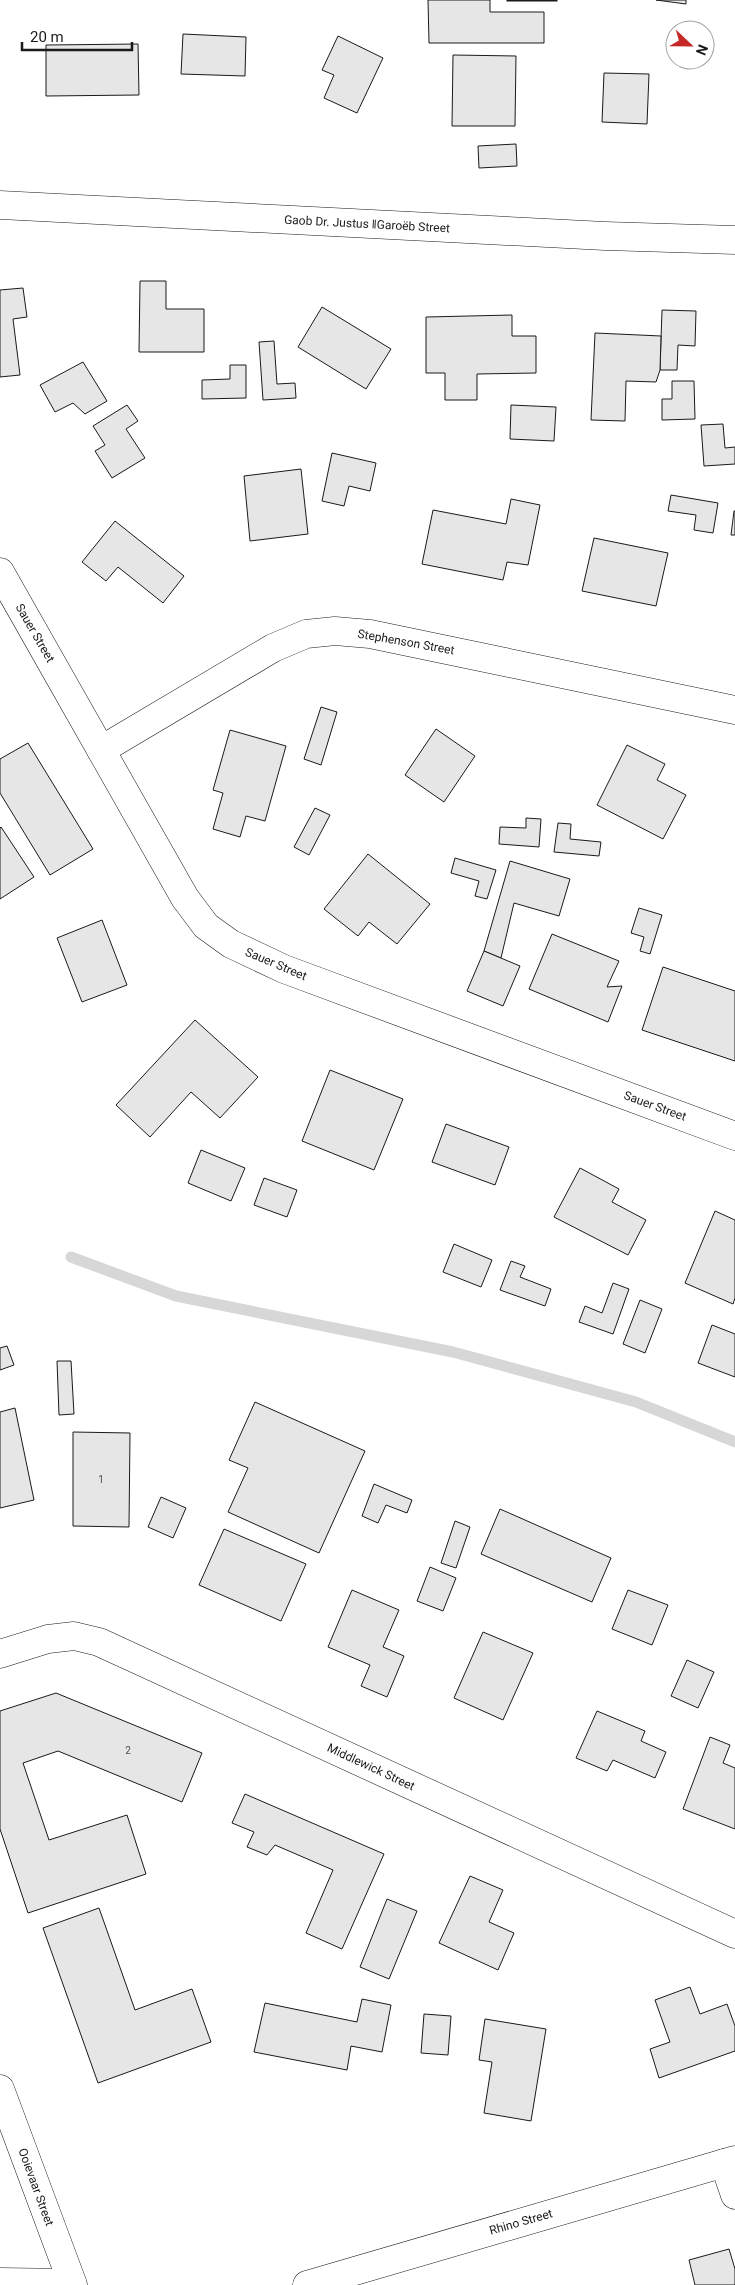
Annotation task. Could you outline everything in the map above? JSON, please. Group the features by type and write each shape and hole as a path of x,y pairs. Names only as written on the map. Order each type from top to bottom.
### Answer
{"street":[{"name":"Gaob Dr. Justus ǁGaroëb Street","path":"0,205 605,236 735,240"},
{"name":"Sauer Street","path":"0,572 185,898 206,926 231,944 284,969 735,1136"},
{"name":"Stephenson Street","path":"101,750 273,648 306,634 335,631 370,634 735,710"},
{"name":"Middlewick Street","path":"0,1654 48,1639 74,1636 99,1642 735,1934"},
{"name":"Ooievaar Street","path":"0,2090 72,2284"},
{"path":"729,2161 735,2194"},
{"name":"Rhino Street","path":"307,2285 729,2161"},
{"path":"0,2282 72,2284"}],"building":[{"path":"428,0 490,0 490,12 544,12 544,43 429,43"},
{"path":"557,0 557,1 507,1"},
{"path":"656,0 686,0 686,4"},
{"path":"183,34 246,37 245,76 181,74"},
{"path":"338,36 383,58 357,113 324,98 334,75 322,70"},
{"path":"138,44 139,95 46,96 46,45"},
{"path":"453,55 516,56 515,126 452,126"},
{"path":"604,73 649,74 647,124 602,122"},
{"path":"516,144 517,166 479,168 478,146"},
{"path":"140,281 166,281 166,309 204,309 204,352 139,352"},
{"path":"23,288 27,317 13,319 20,375 0,377 0,290"},
{"path":"322,307 391,349 366,389 298,347"},
{"path":"662,310 696,311 695,346 678,345 677,370 660,370"},
{"path":"512,315 512,336 536,336 536,373 477,374 477,400 445,400 445,373 426,373 426,317"},
{"path":"595,333 661,336 660,370 656,382 626,381 625,421 591,420"},
{"path":"274,341 277,384 295,383 296,398 263,400 259,342"},
{"path":"83,362 107,401 85,414 73,403 55,412 40,385"},
{"path":"230,365 246,365 246,398 202,399 202,380 230,379"},
{"path":"672,381 694,381 695,419 662,420 662,399 672,399"},
{"path":"127,405 138,421 126,429 145,458 112,478 95,451 105,445 93,426"},
{"path":"511,405 556,407 554,441 510,439"},
{"path":"723,424 725,448 735,447 735,464 704,466 701,425"},
{"path":"332,453 376,463 370,491 349,486 344,506 322,501"},
{"path":"301,469 308,534 250,541 244,476"},
{"path":"671,495 718,503 713,533 694,530 696,515 668,511"},
{"path":"511,499 540,505 528,565 507,562 503,580 422,564 433,510 506,524"},
{"path":"734,511 735,535 731,535"},
{"path":"115,521 184,576 163,603 118,567 106,581 82,562"},
{"path":"594,538 668,553 656,606 582,591"},
{"path":"321,707 337,712 321,765 304,759"},
{"path":"436,729 475,756 444,802 405,775"},
{"path":"230,730 286,746 265,821 246,816 240,837 213,829 223,793 213,790"},
{"path":"28,743 93,849 50,875 0,793 0,759"},
{"path":"627,745 665,764 657,780 686,795 663,839 597,805"},
{"path":"315,808 330,815 309,855 294,847"},
{"path":"526,818 541,819 539,847 499,844 500,827 526,828"},
{"path":"558,823 571,824 570,839 601,842 599,856 554,852"},
{"path":"0,828 34,877 0,899"},
{"path":"368,854 430,904 397,944 369,922 358,936 324,909"},
{"path":"455,858 496,870 487,899 475,896 479,881 451,873"},
{"path":"510,861 570,879 559,916 514,903 501,958 484,951"},
{"path":"639,908 662,915 650,954 640,951 644,937 631,933"},
{"path":"102,920 127,985 82,1002 57,938"},
{"path":"552,934 619,961 607,987 622,986 608,1022 529,989"},
{"path":"484,951 520,966 503,1006 467,991"},
{"path":"663,967 735,991 735,1061 642,1030"},
{"path":"195,1020 258,1077 220,1118 191,1092 150,1137 116,1105"},
{"path":"330,1070 403,1099 374,1170 302,1141"},
{"path":"446,1124 509,1147 495,1185 432,1162"},
{"path":"201,1150 245,1168 231,1201 188,1183"},
{"path":"580,1168 619,1189 612,1202 646,1220 628,1255 554,1217"},
{"path":"264,1178 297,1190 287,1217 254,1205"},
{"path":"715,1211 735,1220 735,1298 733,1304 685,1283"},
{"path":"454,1244 492,1260 481,1287 443,1272"},
{"path":"511,1261 525,1266 520,1277 551,1289 545,1306 500,1290"},
{"path":"613,1283 629,1289 613,1334 579,1322 585,1306 602,1313"},
{"path":"640,1300 662,1309 645,1353 623,1344"},
{"path":"712,1325 735,1334 735,1377 698,1363"},
{"path":"7,1346 14,1365 0,1370 0,1348"},
{"path":"57,1361 71,1361 74,1414 59,1415"},
{"path":"255,1402 365,1451 319,1553 228,1512 248,1468 229,1460"},
{"path":"15,1408 34,1500 0,1508 0,1412"},
{"path":"73,1432 130,1433 129,1527 73,1526"},
{"path":"374,1484 412,1500 407,1513 386,1505 378,1523 362,1516"},
{"path":"161,1497 186,1508 173,1538 148,1527"},
{"path":"500,1509 611,1558 592,1602 481,1554"},
{"path":"455,1521 470,1527 456,1568 441,1563"},
{"path":"224,1529 306,1564 281,1621 199,1585"},
{"path":"430,1567 456,1578 443,1611 417,1601"},
{"path":"352,1590 399,1610 383,1647 404,1656 387,1697 361,1686 370,1665 328,1647"},
{"path":"628,1590 668,1605 652,1645 612,1629"},
{"path":"483,1632 533,1653 503,1720 454,1698"},
{"path":"687,1660 714,1672 698,1708 671,1696"},
{"path":"56,1693 202,1753 182,1802 58,1751 23,1763 49,1840 127,1815 146,1874 28,1913 0,1829 0,1711"},
{"path":"597,1711 645,1731 641,1741 666,1752 655,1778 613,1760 607,1771 576,1758"},
{"path":"710,1737 730,1745 723,1763 735,1768 735,1829 683,1809"},
{"path":"245,1794 384,1854 342,1949 306,1933 333,1870 275,1845 267,1855 247,1847 254,1832 232,1823"},
{"path":"470,1876 503,1890 489,1922 514,1933 498,1970 439,1943"},
{"path":"387,1899 417,1911 389,1979 360,1967"},
{"path":"99,1908 135,2010 192,1989 211,2042 98,2083 43,1928"},
{"path":"690,1987 700,2014 727,2004 735,2026 735,2051 659,2078 650,2049 670,2042 655,2000"},
{"path":"362,1999 391,2005 382,2052 351,2046 347,2070 254,2052 265,2003 357,2022"},
{"path":"424,2014 451,2016 448,2055 421,2053"},
{"path":"485,2019 546,2029 531,2121 484,2113 492,2062 479,2060"},
{"path":"729,2249 735,2269 735,2285 695,2285 689,2260"}],"waterway":[{"path":"71,1257 176,1296 453,1352 636,1402 735,1442"}]}
